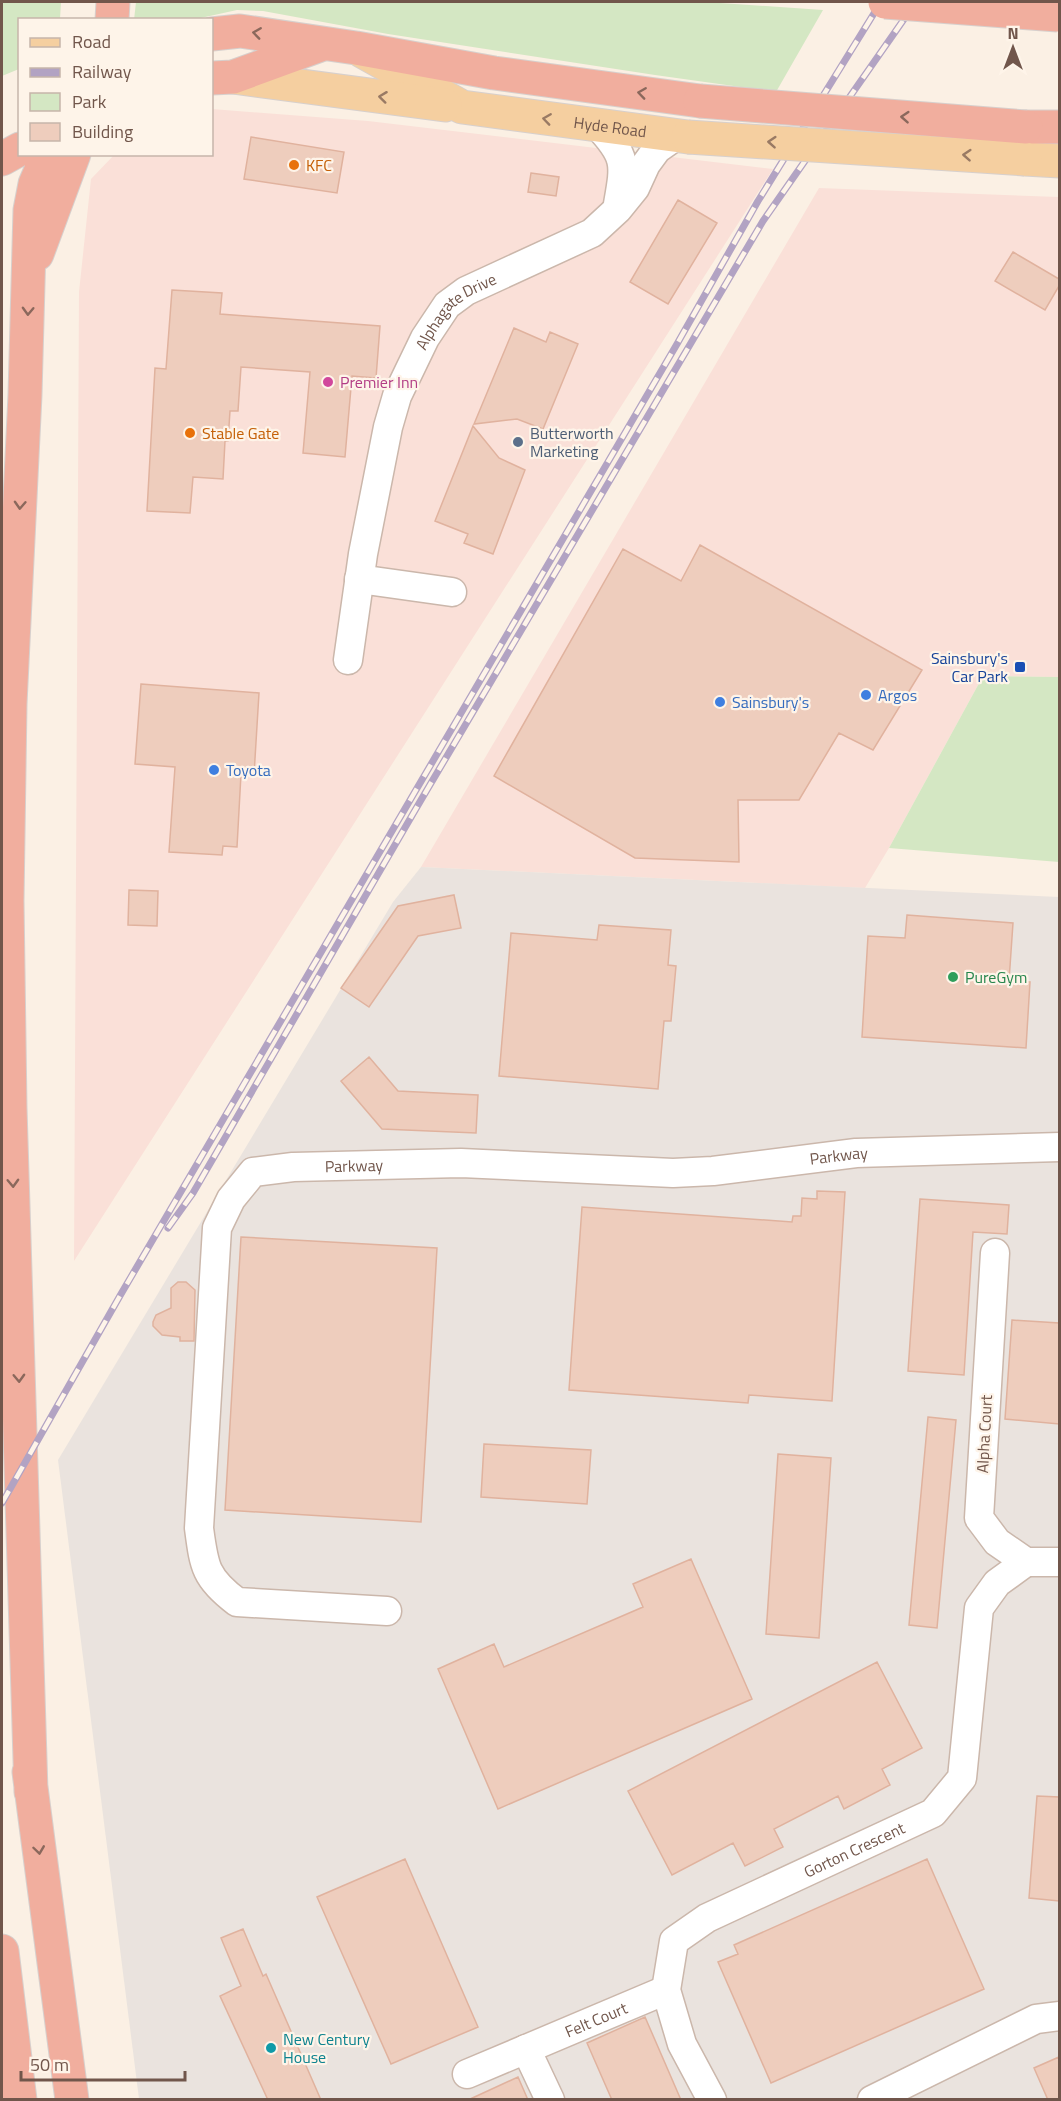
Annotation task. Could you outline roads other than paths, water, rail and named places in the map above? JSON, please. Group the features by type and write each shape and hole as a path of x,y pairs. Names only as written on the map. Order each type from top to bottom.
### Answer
{"highway":[{"path":"112,18 113,2"},
{"path":"885,2 1059,15"},
{"name":"Hyde Road","path":"213,34 240,31 356,48"},
{"path":"222,78 324,43"},
{"path":"356,48 494,73 700,101 1026,127 1059,127"},
{"path":"2,159 18,150"},
{"path":"42,212 36,184 47,156"},
{"path":"31,1792 11,1132 7,901 10,704 26,395 29,272 42,212 73,156"},
{"path":"2,1498 31,1792 72,2100"},
{"path":"2,1951 20,2100"}],"main road":[{"name":"Hyde Road","path":"356,48 462,107 683,136 1059,161"},
{"path":"222,78 462,107"}],"street":[{"path":"598,126 617,146 624,168 618,209"},
{"name":"Alphagate Drive","path":"348,660 359,579 388,427 397,396 425,338 447,305 466,291 592,233 618,209 635,188 646,164 657,149 683,136"},
{"path":"359,579 452,592"},
{"name":"Parkway","path":"387,1611 237,1602 221,1590 204,1565 200,1528 217,1228 231,1199 253,1172 293,1167 461,1163 673,1173 713,1171 856,1153 1059,1147"},
{"name":"Alpha Court","path":"995,1253 979,1518 997,1542 1026,1562"},
{"path":"1026,1562 1059,1562"},
{"name":"Gorton Crescent","path":"712,2100 682,2044 666,1990 674,1941 707,1918 933,1813 962,1778 979,1608 997,1582 1026,1562"},
{"name":"Felt Court","path":"467,2074 666,1990"},
{"path":"872,2100 1036,2019 1059,2016"},
{"path":"526,2049 550,2100"}],"railway":[{"path":"2,1503 121,1294 677,344 758,201 881,2"},
{"path":"168,1228 193,1193 421,800 763,221 916,2"}],"place":[{"name":"KFC","path":"294,165"},
{"name":"Premier Inn","path":"328,382"},
{"name":"Stable Gate","path":"190,433"},
{"name":"Butterworth Marketing","path":"518,442"},
{"name":"Sainsbury's Car Park","path":"1020,667"},
{"name":"Argos","path":"866,695"},
{"name":"Sainsbury's","path":"720,702"},
{"name":"Toyota","path":"214,770"},
{"name":"PureGym","path":"953,977"},
{"name":"New Century House","path":"271,2048"}]}
